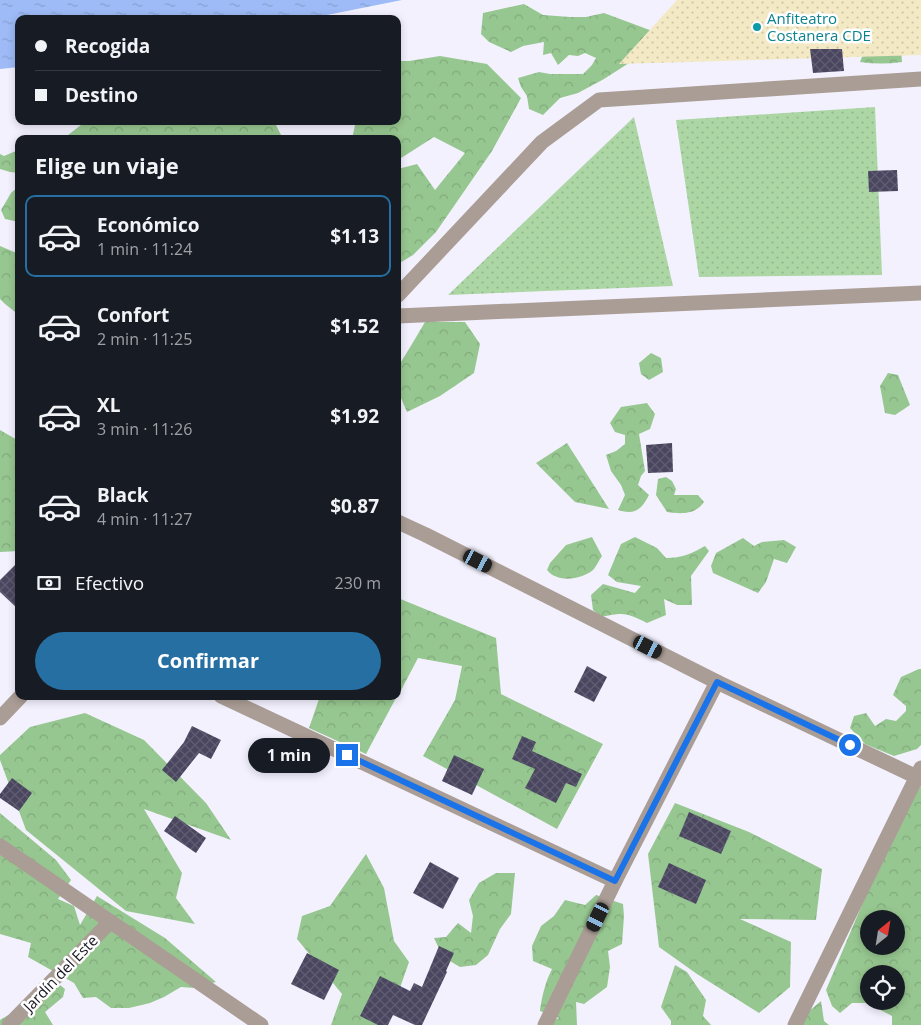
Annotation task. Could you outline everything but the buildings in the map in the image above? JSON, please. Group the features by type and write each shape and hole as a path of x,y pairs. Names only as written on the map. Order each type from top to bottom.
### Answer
{"street":[{"path":"401,292 542,142 599,100 921,79"},
{"path":"401,316 921,293"},
{"path":"401,523 717,682 920,775 794,1025"},
{"path":"545,1025 615,881 717,682"},
{"path":"0,718 17,700"},
{"path":"230,700 615,881"},
{"path":"0,846 261,1025"},
{"name":"Jardín del Este","path":"9,1025 110,922"}],"green space":[{"path":"524,4 543,15 586,17 604,13 655,32 629,63 578,93 560,98 543,115 529,109 527,96 518,78 539,72 583,74 596,58 585,53 578,56 569,55 558,65 551,53 543,55 544,42 523,46 511,52 489,42 481,34 483,13"},
{"path":"868,42 901,49 902,62 881,64 860,62"},
{"path":"440,56 487,64 521,98 492,151 436,232 413,255 401,262 401,168 417,164 435,190 465,153 434,137 401,158 401,135 353,135 355,125 401,125 401,61"},
{"path":"875,107 882,275 699,277 676,120"},
{"path":"634,117 673,286 448,295"},
{"path":"81,125 276,125 281,135 68,135"},
{"path":"15,151 15,173 0,169 0,154 4,156"},
{"path":"15,190 15,221 5,219 1,210"},
{"path":"0,246 15,252 15,312 0,299"},
{"path":"425,322 465,322 480,344 474,373 440,396 407,412 401,398 401,362"},
{"path":"651,353 661,358 663,372 649,380 641,374 639,363"},
{"path":"888,373 898,375 910,405 895,415 885,413 880,386"},
{"path":"647,403 655,414 650,429 639,434 645,471 638,485 649,495 637,510 629,512 618,510 625,495 621,485 611,471 606,455 616,451 625,444 625,435 615,432 610,423 621,407"},
{"path":"0,430 15,439 15,551 0,552"},
{"path":"567,443 609,509 575,502 536,463"},
{"path":"666,477 672,481 676,489 674,495 698,495 704,502 692,511 682,513 667,512 656,495 658,479"},
{"path":"592,537 602,556 593,570 582,576 569,579 557,577 547,570 550,563 566,545"},
{"path":"635,537 657,548 666,558 686,555 705,546 709,551 691,576 692,605 677,605 664,599 666,615 647,623 625,614 601,617 593,610 591,595 603,584 635,593 641,586 617,582 608,575 621,544"},
{"path":"743,538 754,546 762,542 784,540 796,547 787,563 774,559 766,582 758,593 713,573 711,566 716,553"},
{"path":"401,599 496,638 501,694 603,744 557,829 423,756 455,700 462,666 418,658 401,690"},
{"path":"921,669 921,745 917,749 894,756 865,744 850,728 854,716 866,713 875,726 886,719 896,721 906,711 906,706 893,695 901,677"},
{"path":"319,700 395,700 366,754 309,728"},
{"path":"85,713 144,740 206,803 231,840 144,809 182,873 176,898 195,924 126,911 26,830 0,760 0,755 30,727"},
{"path":"920,786 921,1025 892,1025 892,1016 880,1010 905,1010 905,965 860,965 860,1003 852,1003 840,1013 832,1006 826,990 872,881"},
{"path":"675,803 749,832 822,869 816,920 740,919 791,942 790,987 759,1013 697,974 659,947 648,854"},
{"path":"0,813 56,860 71,880 58,899 74,906 80,925 97,896 165,938 216,982 194,988 181,987 150,1003 129,1008 111,1008 96,997 83,998 74,983 28,957 31,943 0,934"},
{"path":"366,854 384,888 394,941 409,962 387,1025 331,1025 342,994 297,939 302,916 330,906"},
{"path":"496,873 515,873 511,914 500,929 488,955 476,965 460,967 443,957 434,938 446,937 458,923 471,933 473,916 469,900 479,883"},
{"path":"596,895 623,904 622,944 608,951 610,967 607,987 584,1004 576,1002 577,1025 542,1025 559,1018 540,1011 547,979 552,969 533,961 532,946 541,926 554,916 565,900 585,905"},
{"path":"675,965 687,972 706,1000 703,1016 711,1025 671,1025 671,1021 661,1007"},
{"path":"60,985 65,989 63,997 45,1012 53,1025 0,1025 0,1020"},
{"path":"821,1001 824,1021 829,1025 801,1025 808,1012"}],"sand":[{"path":"677,0 921,0 921,55 619,64"}],"water":[{"path":"0,0 402,0 327,15 15,15 15,67 0,69"}],"place":[{"name":"Anfiteatro Costanera CDE","path":"757,27"}],"route":[{"path":"347,755 615,881 717,682 850,745"}]}
